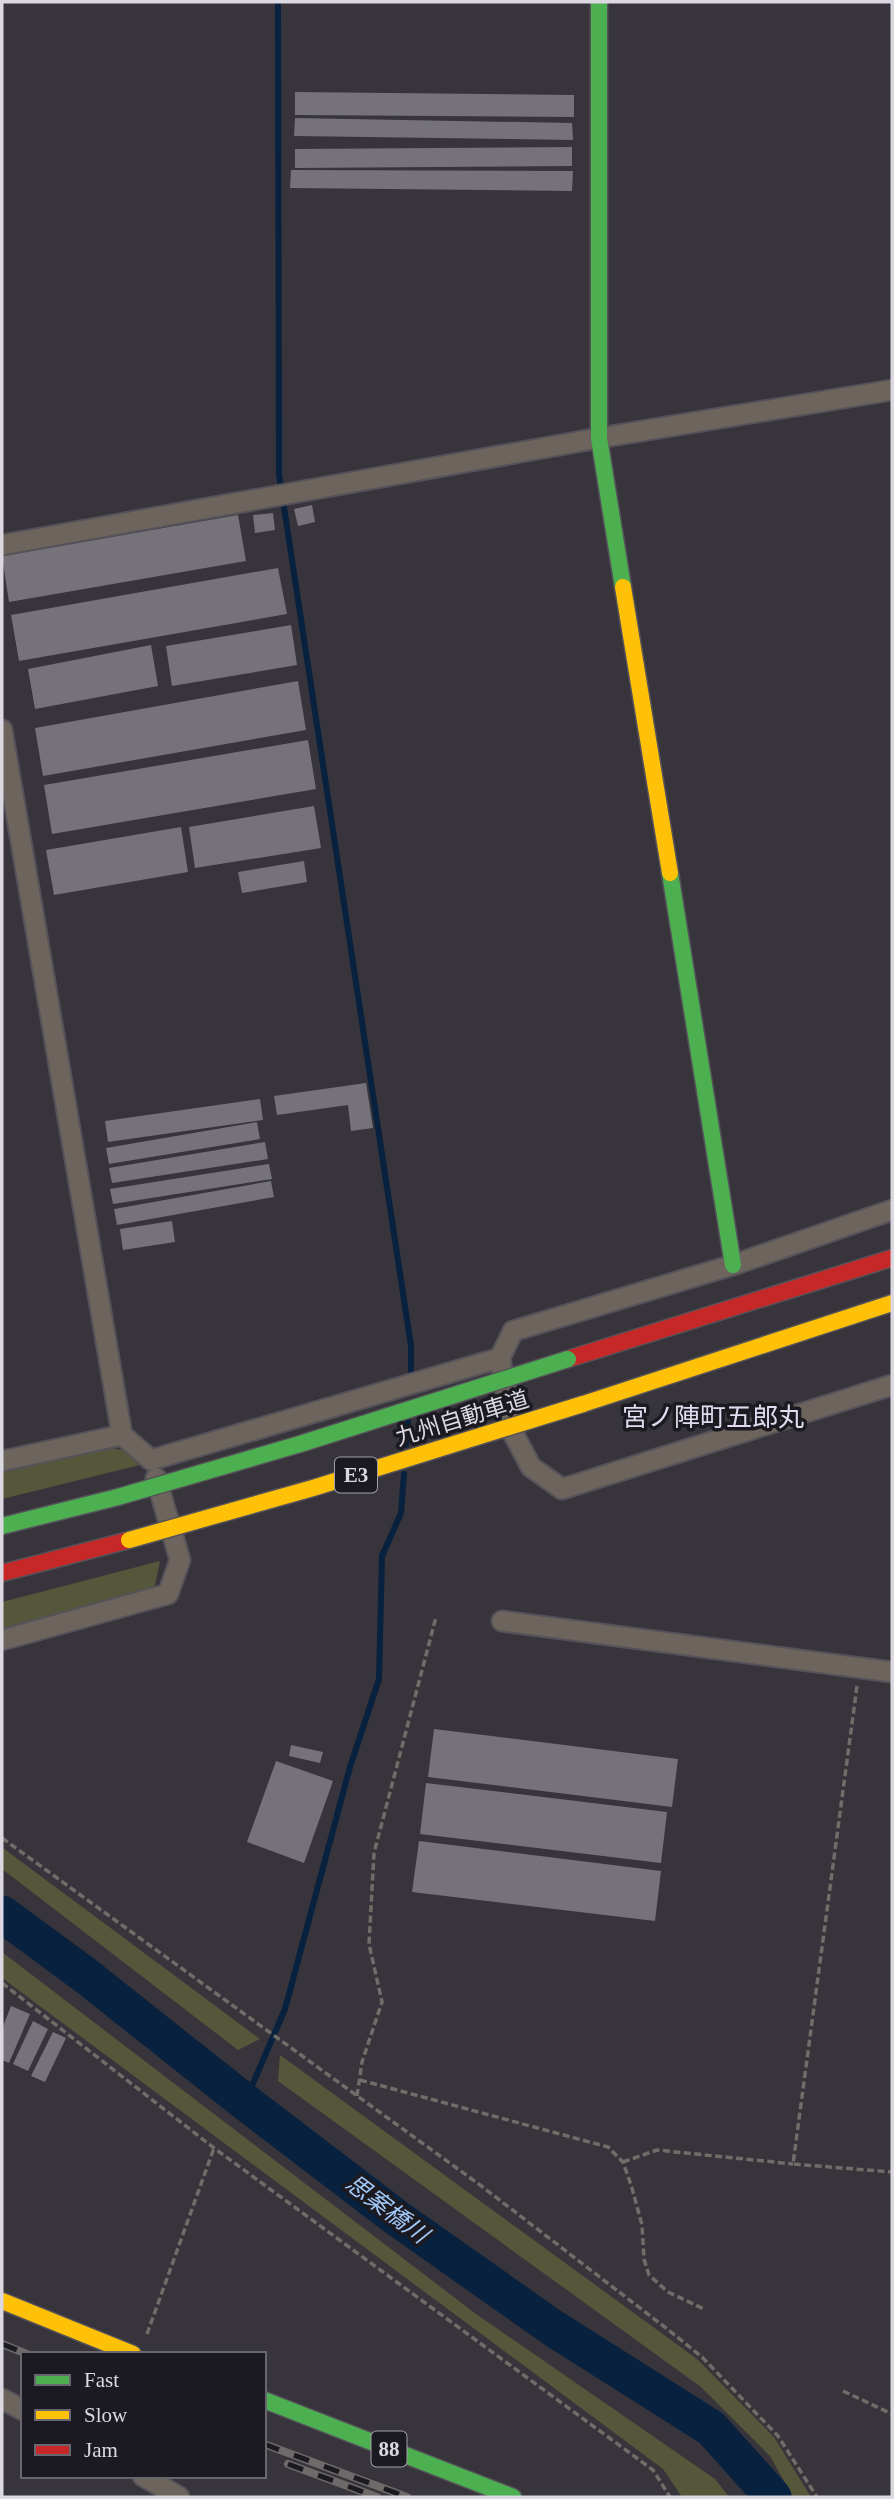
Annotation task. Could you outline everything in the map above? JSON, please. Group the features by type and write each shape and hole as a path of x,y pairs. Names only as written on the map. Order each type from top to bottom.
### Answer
{"main road":[{"path":"599,2 599,438 733,1265"},
{"name":"九州自動車道","path":"2,1526 118,1497 300,1444 892,1258"},
{"name":"九州自動車道","path":"2,1573 313,1489 892,1303"},
{"path":"2,2301 128,2352"},
{"name":"88","path":"266,2401 513,2497"}],"street":[{"path":"2,545 599,438 892,390"},
{"path":"2,730 122,1435 150,1460 180,1560 168,1594 2,1640"},
{"path":"892,1210 733,1265 513,1331 500,1358 513,1433 531,1467 562,1489 892,1385"},
{"path":"150,1460 500,1358"},
{"path":"2,1461 122,1435"},
{"path":"502,1621 892,1672"},
{"path":"2,2399 21,2409"},
{"path":"146,2478 176,2496"}],"path":[{"path":"357,2096 362,2062 382,2002 369,1944 374,1853 436,1617"},
{"path":"793,2164 860,1668"},
{"path":"2,1838 480,2185 702,2357 778,2436 817,2497"},
{"path":"2,1983 214,2148 653,2470 670,2497"},
{"path":"360,2080 608,2147 623,2162 642,2225 644,2259 649,2275 668,2292 704,2309"},
{"path":"144,2341 214,2148"},
{"path":"623,2162 657,2150 892,2172"},
{"path":"843,2391 892,2414"}],"green space":[{"path":"106,1447 127,1451 140,1465 2,1499 2,1472"},
{"path":"160,1561 154,1590 2,1629 2,1602"},
{"path":"2,1847 260,2039 238,2050 2,1869"},
{"path":"2,1952 476,2314 715,2479 729,2497 682,2497 663,2469 2,1978"},
{"path":"280,2055 697,2359 774,2437 811,2497 793,2497 770,2456 701,2387 278,2081"}],"building":[{"path":"295,92 574,95 574,117 295,115"},
{"path":"295,118 572,123 573,140 294,136"},
{"path":"572,147 572,166 295,168 295,149"},
{"path":"291,170 573,171 572,191 290,188"},
{"path":"312,505 315,522 298,526 294,509"},
{"path":"273,513 275,530 255,533 253,515"},
{"path":"238,515 246,561 9,602 2,556"},
{"path":"278,568 287,614 19,661 11,615"},
{"path":"291,625 297,665 172,686 166,646"},
{"path":"151,645 158,686 35,709 28,669"},
{"path":"298,681 306,730 43,776 35,728"},
{"path":"308,740 316,789 52,834 44,785"},
{"path":"314,806 321,848 195,868 189,827"},
{"path":"181,827 188,872 54,895 46,850"},
{"path":"304,861 307,882 242,893 238,872"},
{"path":"366,1083 373,1128 351,1131 348,1105 277,1115 274,1096"},
{"path":"260,1099 263,1120 108,1142 105,1121"},
{"path":"257,1122 260,1139 109,1164 106,1148"},
{"path":"265,1142 268,1159 112,1183 109,1168"},
{"path":"269,1164 272,1179 113,1204 110,1189"},
{"path":"271,1181 274,1197 117,1225 114,1209"},
{"path":"172,1221 175,1242 123,1250 120,1229"},
{"path":"434,1729 678,1759 672,1807 428,1777"},
{"path":"291,1745 323,1752 320,1763 289,1756"},
{"path":"276,1761 333,1781 304,1863 247,1842"},
{"path":"426,1783 667,1812 661,1863 420,1834"},
{"path":"419,1841 661,1871 655,1921 412,1892"},
{"path":"11,2006 30,2014 9,2063 2,2060 2,2029"},
{"path":"33,2021 48,2029 28,2071 13,2064"},
{"path":"53,2032 66,2038 45,2082 31,2076"}],"waterway":[{"path":"278,2 279,474 411,1346 411,1379"},
{"path":"406,1445 408,1421"},
{"path":"245,2102 285,2009 350,1767 379,1679 382,1556 401,1513 404,1474"},
{"name":"思案橋川","path":"2,1914 85,1975 397,2218 553,2328 711,2428 773,2497"}],"railway":[{"path":"2,2344 22,2352"},
{"path":"266,2445 407,2497"},
{"path":"288,2464 377,2497"}],"traffic: fast":[{"path":"599,2 599,438 623,587"},
{"path":"670,873 733,1265"},
{"path":"118,1497 300,1444 568,1359"},
{"path":"2,1526 118,1497"},
{"path":"266,2401 513,2497"}],"traffic: slow":[{"path":"623,587 670,873"},
{"path":"583,1404 892,1303"},
{"path":"129,1540 313,1488 583,1404"},
{"path":"2,2301 128,2352"}],"traffic: jam":[{"path":"568,1359 892,1258"},
{"path":"2,1573 129,1540"}],"district":[{"name":"宮ノ陣町五郎丸","path":"713,1417"}]}
